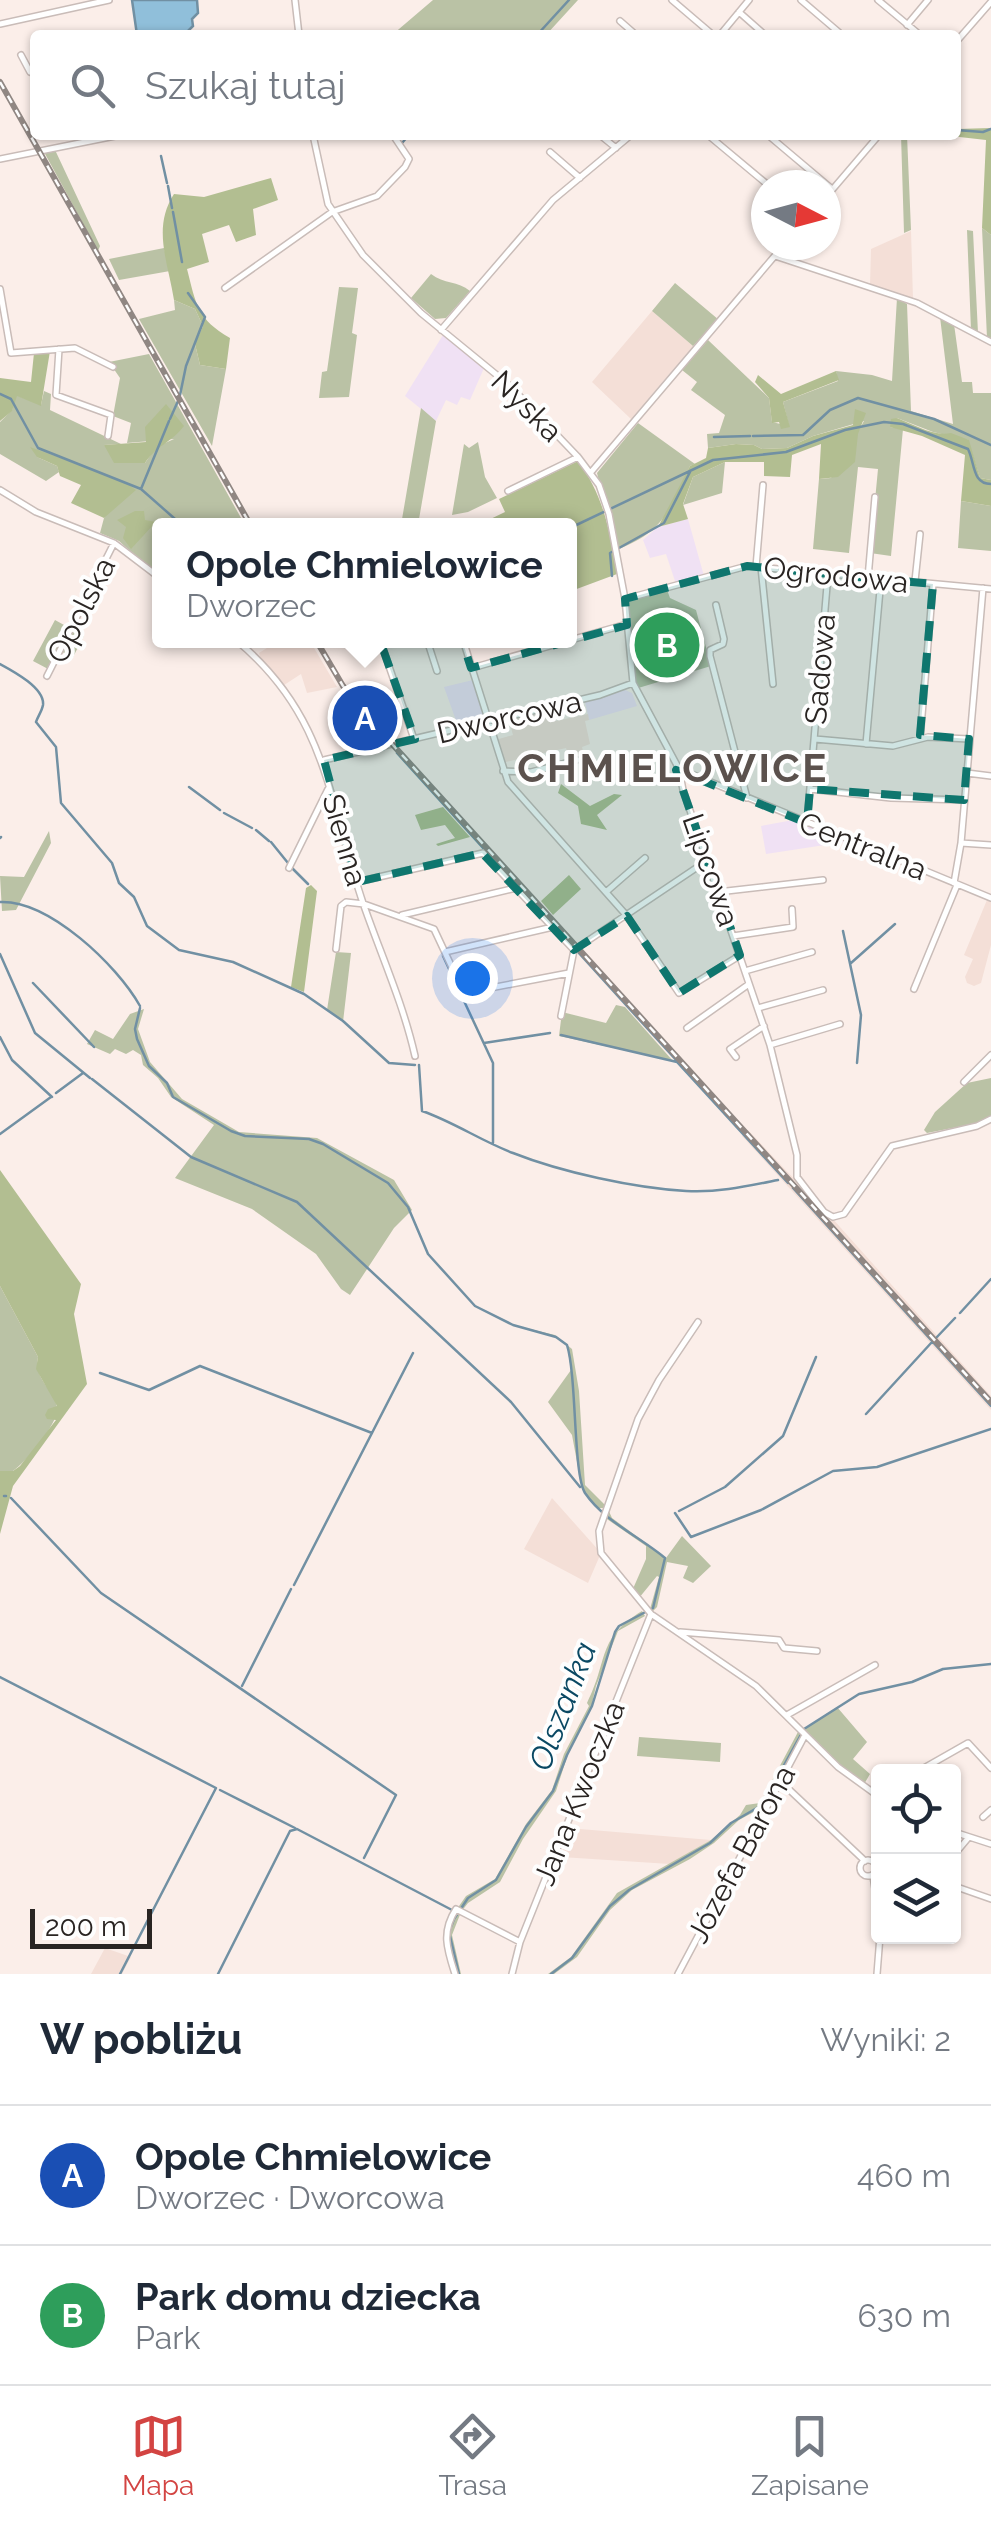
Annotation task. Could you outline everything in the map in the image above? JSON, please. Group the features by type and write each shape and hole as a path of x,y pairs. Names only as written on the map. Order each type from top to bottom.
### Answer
{"street":[{"path":"0,24 109,0"},
{"path":"295,0 298,30"},
{"path":"672,0 710,30"},
{"path":"721,30 749,0"},
{"path":"801,0 836,30"},
{"path":"878,0 914,30"},
{"path":"907,25 928,0"},
{"path":"961,36 991,2"},
{"path":"738,12 759,30"},
{"path":"620,21 630,30"},
{"path":"21,56 30,66"},
{"path":"0,160 94,140"},
{"path":"315,140 332,212"},
{"path":"226,288 332,212 377,196 409,159 396,140"},
{"path":"606,140 616,148"},
{"path":"442,330 553,200 625,140"},
{"path":"714,140 751,171"},
{"path":"774,140 809,170"},
{"path":"841,178 874,140"},
{"path":"550,152 580,178"},
{"name":"Nyska","path":"332,212 370,264 508,385 591,472 608,508 633,683 680,770"},
{"path":"591,472 772,260"},
{"path":"787,260 902,298 991,342"},
{"path":"0,288 12,353 80,350 113,366"},
{"path":"59,348 56,395 111,415 108,436"},
{"path":"508,491 578,457"},
{"path":"762,485 758,567 773,684"},
{"name":"Opolska","path":"0,490 36,512 114,543 152,572"},
{"path":"868,578 874,497"},
{"path":"914,583 920,534"},
{"name":"Opolska","path":"47,676 114,543"},
{"name":"Ogrodowa","path":"624,599 739,567 987,589"},
{"name":"Sadowa","path":"807,822 828,574"},
{"path":"866,744 881,580"},
{"path":"920,739 933,584"},
{"path":"914,989 956,884 968,739 987,589"},
{"path":"716,605 724,638 723,644 710,650 710,656 747,798"},
{"path":"577,638 627,624"},
{"name":"Sienna","path":"245,648 292,702 324,760 357,882 402,1006 415,1056"},
{"path":"383,648 414,739"},
{"path":"429,648 437,671"},
{"path":"465,648 503,771 515,792 627,916 680,994 740,955"},
{"path":"472,668 542,648"},
{"name":"Dworcowa","path":"324,760 606,694 633,683"},
{"path":"815,738 900,746 920,739 968,739"},
{"path":"503,771 525,772 577,760"},
{"name":"Centralna","path":"680,770 991,898"},
{"name":"Lipcowa","path":"680,770 679,778 770,1044 797,1155 797,1178 828,1216 839,1217 892,1146 978,1126 991,1118"},
{"path":"967,773 991,776"},
{"path":"290,868 329,786"},
{"path":"810,789 891,798 964,800"},
{"path":"961,843 991,845"},
{"path":"357,882 483,854 574,950"},
{"path":"606,892 644,858"},
{"path":"561,1016 574,950 708,860"},
{"path":"718,892 823,880"},
{"path":"398,916 516,888"},
{"path":"336,949 341,906 346,902 364,904 434,929 460,988 466,993 569,974"},
{"path":"733,936 794,927 792,909"},
{"path":"445,952 553,927"},
{"path":"745,971 812,952"},
{"path":"686,1028 749,984"},
{"path":"758,1008 824,990"},
{"path":"770,1044 840,1024"},
{"path":"736,1057 730,1049 764,1026"},
{"path":"964,1082 991,1055"},
{"path":"698,1322 647,1400 628,1444 603,1520 600,1553 650,1612 756,1686 838,1767 871,1791"},
{"name":"Jana Kwoczka","path":"512,1974 520,1942 650,1612"},
{"path":"680,1632 779,1640 784,1648 817,1651"},
{"path":"787,1716 875,1666"},
{"name":"Józefa Barona","path":"678,1974 806,1736"},
{"path":"932,1764 968,1743 991,1768"},
{"path":"780,1781 871,1861"},
{"path":"983,1817 991,1810"},
{"path":"961,1834 991,1844"},
{"path":"955,1854 969,1837"},
{"path":"870,1876 860,1871 871,1863"},
{"path":"871,1869 871,1879"},
{"path":"961,1888 991,1899"},
{"path":"455,1974 445,1936 448,1922 458,1911 520,1942"},
{"path":"877,1974 879,1944"}],"highlighted area":[{"path":"747,566 933,584 920,735 969,739 964,800 810,789 807,823 676,770 740,955 679,993 627,916 574,950 482,853 357,882 324,760 415,739 378,635 453,612 471,668 627,625 625,599"}],"shaded area":[{"path":"911,231 913,299 870,286 871,249"},
{"path":"652,311 693,346 631,419 592,382"},
{"path":"443,335 484,368 470,400 461,397 457,405 446,400 436,421 405,396"},
{"path":"688,519 704,576 676,584 666,554 650,558 643,540 658,527"},
{"path":"267,648 314,648 337,687 307,693 301,674 281,687 262,664 259,653"},
{"path":"473,680 486,719 458,726 444,687"},
{"path":"625,690 632,693 637,706 589,720 585,702"},
{"path":"553,709 556,721 588,714 589,720 585,721 590,744 582,747 584,756 570,760 566,748 501,763 492,741 513,735 509,720"},
{"path":"793,820 851,841 766,854 761,826"},
{"path":"987,900 991,902 991,945 981,983 974,986 965,977 973,959 964,955"},
{"path":"748,1130 798,1180 991,1396 991,1410 742,1136"},
{"path":"552,1498 601,1553 588,1583 524,1549"},
{"path":"568,1828 711,1840 670,1864 561,1857"},
{"path":"105,1948 131,1957 122,1974 91,1974"}],"green space":[{"path":"433,0 578,0 551,30 398,30"},
{"path":"991,128 991,235 982,228 986,140 961,137 961,129"},
{"path":"901,140 907,140 911,230 904,233"},
{"path":"44,152 56,152 100,246 98,251"},
{"path":"271,178 278,200 253,209 256,235 236,242 229,225 202,234 209,262 187,269 204,317 230,338 226,369 200,365 195,344 203,326 195,309 174,300 164,246 167,207 174,194 204,197"},
{"path":"982,228 991,235 991,340 987,338"},
{"path":"967,230 973,231 978,333 971,330"},
{"path":"164,248 170,271 119,280 109,259"},
{"path":"431,274 470,291 446,318 435,319 411,298"},
{"path":"675,283 719,320 693,346 652,311"},
{"path":"339,287 358,288 349,397 319,398 322,372 327,371"},
{"path":"897,298 907,304 911,411 953,424 940,317 954,324 962,382 972,382 973,393 991,393 991,480 980,478 968,440 897,418 890,427 903,429 891,556 870,553 878,469 858,467 849,553 813,549 819,479 831,478 864,421 787,448 736,444 708,448 707,434 719,433 725,415 691,390 697,382 682,370 708,340 769,398 772,422 789,426 783,402 838,381 836,371 892,381"},
{"path":"174,300 195,309 203,326 195,344 200,365 226,369 212,446 139,319 175,310"},
{"path":"50,351 41,406 17,396 12,411 0,421 0,378 31,382 34,353"},
{"path":"149,354 241,518 152,518 152,571 119,541 100,533 104,518 127,484 37,457 57,466 59,472 46,481 0,454 0,422 12,410 16,395 41,405 44,391 51,394 50,410 121,444 104,445 145,463 156,447 174,439 127,443 131,423 113,416 120,378 109,362"},
{"path":"836,371 839,380 783,402 790,427 781,429 779,422 772,423 769,398 755,382 758,375 781,394"},
{"path":"166,404 184,426 145,463 114,463 104,445 146,442 145,427"},
{"path":"421,408 436,421 419,518 402,518"},
{"path":"855,409 866,413 858,434 855,462 838,477 819,479 821,444 792,455 790,477 764,476 764,462 725,462 693,477 683,504 688,519 658,527 690,466 706,458 708,448 736,444 787,448 853,425"},
{"path":"891,419 931,432 951,433 969,440 980,478 991,480 991,506 961,501 965,455 890,427"},
{"path":"638,423 695,464 690,466 670,508 655,527 616,550 597,473"},
{"path":"478,442 485,477 497,498 452,515 464,444 469,448"},
{"path":"30,447 123,481 136,490 104,518 71,503 81,485 60,476 57,466 37,457"},
{"path":"578,461 600,501 617,574 577,589 577,518 493,518 505,512 499,499"},
{"path":"725,462 722,493 683,505 693,477"},
{"path":"961,501 991,506 991,551 958,548"},
{"path":"144,511 145,520 152,521 152,526 131,549 123,538 126,527 117,520"},
{"path":"666,587 670,598 696,610 711,666 635,689 625,599"},
{"path":"55,620 84,636 73,657 60,651 50,670 33,661"},
{"path":"561,784 590,806 614,794 622,795 597,815 607,830 581,824 578,806 558,793"},
{"path":"443,807 470,837 438,846 455,838 445,825 421,830 415,815"},
{"path":"49,831 51,843 16,910 2,911 0,876 24,877"},
{"path":"569,875 581,889 553,915 541,901"},
{"path":"311,885 317,891 304,992 291,987 306,888"},
{"path":"336,952 351,953 343,1022 327,1010"},
{"path":"616,1005 625,1007 673,1061 559,1036 562,1012 606,1023"},
{"path":"144,1009 138,1029 150,1062 182,1099 239,1132 317,1138 394,1180 412,1210 394,1228 350,1295 341,1289 316,1254 252,1209 175,1178 214,1125 171,1097 143,1065 141,1055 133,1050 126,1054 115,1049 110,1054 87,1044 95,1030 113,1039 130,1014"},
{"path":"991,1078 991,1116 978,1123 927,1133 924,1130 935,1112 967,1083"},
{"path":"0,1170 81,1284 74,1314 87,1384 13,1486 0,1534 0,1471 13,1471 20,1466 56,1420 45,1415 57,1406 36,1369 38,1357 0,1286"},
{"path":"0,1286 38,1357 41,1378 57,1407 48,1431 13,1471 0,1471"},
{"path":"526,1328 555,1335 572,1349 585,1485 607,1507 612,1518 666,1558 682,1536 711,1566 693,1583 683,1578 688,1566 667,1562 657,1607 652,1612 659,1577 639,1598 632,1591 646,1559 646,1546 604,1517 607,1508 597,1508 582,1489 572,1435 548,1402 571,1370 567,1345 556,1337"},
{"path":"642,1611 645,1616 618,1631 591,1708 568,1754 556,1791 500,1882 461,1912 452,1935 461,1974 455,1974 449,1952 448,1922 466,1896 495,1879 526,1824 552,1790 564,1754 589,1706 610,1641 617,1631 627,1621"},
{"path":"837,1707 867,1742 853,1759 870,1774 863,1786 806,1736 763,1807 739,1820 690,1859 632,1890 610,1910 577,1957 554,1974 548,1974 571,1957 617,1893 711,1840 746,1805 760,1803 798,1732 805,1735 804,1729"},
{"path":"639,1737 721,1743 720,1762 637,1756"}],"water":[{"path":"132,0 197,0 198,13 189,30 136,30"}],"waterway":[{"path":"542,30 569,0"},
{"path":"961,130 991,129"},
{"path":"161,156 167,183"},
{"path":"168,186 172,208"},
{"path":"173,212 182,262"},
{"path":"180,395 186,366 205,317 188,293"},
{"path":"0,394 11,399 38,448 141,489 174,518"},
{"path":"753,436 803,435 830,410 858,398 934,419 991,445"},
{"path":"170,419 178,401"},
{"path":"141,489 169,421"},
{"path":"577,525 713,460 786,452 845,430 884,422 903,424 968,449 977,477 991,484"},
{"path":"714,437 750,436"},
{"path":"612,576 610,553 664,523 690,472"},
{"path":"0,664 39,692 43,705 36,722 56,747 61,803 112,863 119,883 134,897 147,926 179,950 233,962 304,994 343,1021 389,1063 415,1065"},
{"path":"397,753 544,915"},
{"path":"189,787 220,810"},
{"path":"224,813 252,828"},
{"path":"256,830 269,841"},
{"path":"271,842 288,863"},
{"path":"292,868 308,884"},
{"name":"Olszanka","path":"0,902 19,904 60,923 99,955 140,1006"},
{"path":"851,963 895,924"},
{"path":"843,931 861,1015 857,1063"},
{"path":"577,951 677,1061"},
{"path":"0,954 35,1033 90,1078"},
{"path":"443,956 493,1063 493,1143"},
{"path":"33,983 94,1047"},
{"name":"Olszanka","path":"140,1008 137,1039 149,1066 167,1083 173,1097 245,1136 309,1139 323,1144 388,1183 408,1207 428,1254 475,1306 513,1325 556,1337 567,1345 585,1493 612,1520 665,1558 653,1608 615,1632 592,1706 553,1791 526,1827 496,1880 468,1898 454,1919 449,1932 459,1974"},
{"path":"484,1043 550,1033"},
{"path":"561,1035 677,1062 788,1183"},
{"path":"0,1037 12,1060 52,1097"},
{"path":"419,1065 422,1111 532,1160 621,1183 686,1191 721,1190 778,1180"},
{"path":"56,1093 83,1073"},
{"path":"92,1079 191,1157 297,1202 511,1402 580,1487"},
{"path":"0,1134 51,1097"},
{"path":"793,1188 991,1406"},
{"path":"960,1313 991,1279"},
{"path":"936,1338 955,1318"},
{"path":"866,1414 932,1342"},
{"path":"294,1585 413,1353"},
{"path":"679,1511 725,1487 783,1436 816,1357"},
{"path":"100,1373 149,1390 200,1366 372,1433"},
{"path":"675,1513 691,1537 761,1510 833,1471 877,1467 991,1429"},
{"path":"11,1498 101,1593 396,1795 364,1858"},
{"path":"242,1686 291,1589"},
{"path":"551,1974 572,1958 610,1906 629,1890 710,1843 731,1823 762,1805 804,1729 859,1694 912,1682 943,1669 991,1664"},
{"path":"0,1677 216,1788 120,1974"},
{"path":"220,1790 295,1828"},
{"path":"218,1974 290,1831 297,1829 452,1910"}],"railway":[{"path":"0,82 30,135"},
{"path":"33,140 246,518"},
{"path":"321,648 343,686 373,723 991,1402"}],"place":[{"name":"Park domu dziecka","path":"667,645"},
{"name":"Opole Chmielowice","path":"365,718"}],"district":[{"name":"CHMIELOWICE","path":"673,767"}]}
